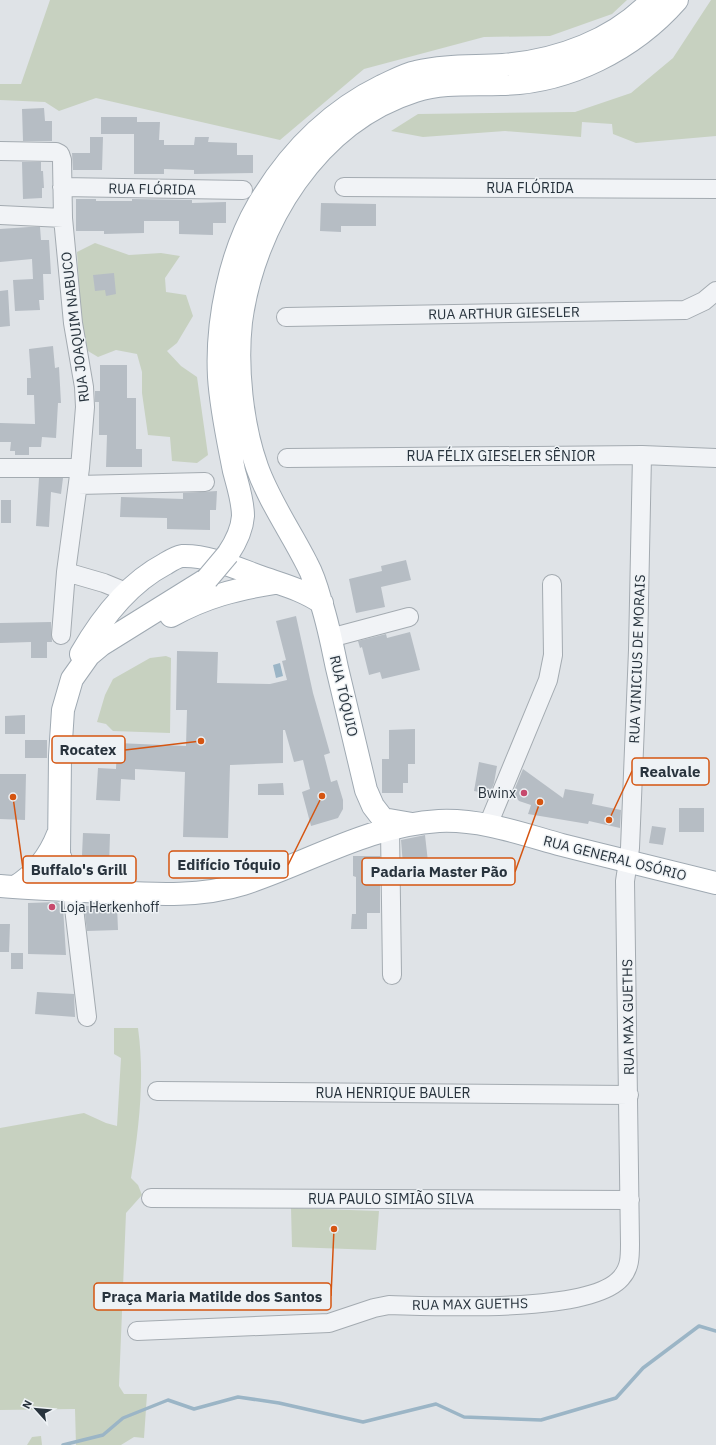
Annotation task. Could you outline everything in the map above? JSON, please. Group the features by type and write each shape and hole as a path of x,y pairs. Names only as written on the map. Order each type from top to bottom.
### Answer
{"main road":[{"path":"72,891 62,867 58,833 63,710 72,679 88,655 101,645 207,579 236,542 241,528 243,507 225,426 220,391 218,360 223,315 230,277 241,240 258,205 296,152 317,130 362,96 394,80 415,72 447,66 524,63 562,54 594,42 619,27 652,0"},
{"name":"RUA TÓQUIO","path":"412,824 383,819 373,806 366,790 322,603 309,567 257,468 246,426 240,358 241,322 260,249 278,208 309,165 327,145 368,112 417,90 448,84 500,84 533,82 602,59 651,27 678,0"},
{"path":"78,671 80,657 89,640 126,592 154,570 180,556 202,557 311,595 322,603"},
{"path":"63,710 84,677 104,658 148,629 175,614 216,595 243,588 278,583"},
{"name":"RUA TÓQUIO","path":"340,845 354,835 364,822 366,790"},
{"name":"RUA GENERAL OSÓRIO","path":"7,886 140,894 205,892 241,884 340,845 412,824 440,821 488,825 628,862 716,883"},
{"path":"7,886 42,865 48,856 58,833"}],"street":[{"name":"RUA JOAQUIM NABUCO","path":"0,151 56,152 60,154 62,160 63,218 73,323 84,387 85,407 79,476 66,572 61,635"},
{"name":"RUA FLÓRIDA","path":"344,187 716,189"},
{"name":"RUA FLÓRIDA","path":"62,188 242,190"},
{"path":"0,215 63,218"},
{"name":"RUA ARTHUR GIESELER","path":"286,317 685,310 704,301 716,291"},
{"name":"RUA FÉLIX GIESELER SÊNIOR","path":"287,458 642,456 716,458"},
{"name":"RUA VINICIUS DE MORAIS","path":"628,862 638,650 642,456"},
{"path":"0,468 79,476 205,482"},
{"path":"66,572 104,583 126,592"},
{"path":"488,825 548,680 553,655 552,584"},
{"path":"330,638 409,617"},
{"path":"390,830 392,975"},
{"name":"RUA MAX GUETHS","path":"137,1331 330,1323 374,1308 389,1305 518,1306 586,1296 608,1289 621,1278 630,1263 625,881 628,862"},
{"path":"72,891 87,1017"},
{"name":"RUA HENRIQUE BAULER","path":"157,1091 629,1095"},
{"name":"RUA PAULO SIMIÃO SILVA","path":"151,1198 630,1200"}],"green space":[{"path":"50,0 627,0 612,14 550,36 484,37 364,69 280,140 96,98 59,111 45,102 0,100 0,84 21,84"},
{"path":"711,0 716,0 716,136 636,143 613,134 612,124 582,122 581,137 505,131 423,137 391,131 418,114 575,112 631,93 673,58"},
{"path":"95,243 129,255 161,253 180,256 165,278 166,292 186,295 193,316 177,343 167,351 181,366 197,377 208,455 197,463 172,461 170,437 148,435 142,393 142,372 137,354 116,350 98,357 83,348 77,252"},
{"path":"166,656 171,658 170,733 113,731 106,724 97,722 105,695 113,679 150,658"},
{"path":"114,1028 138,1028 140,1047 140,1103 131,1178 138,1185 142,1195 126,1213 119,1386 124,1394 147,1394 144,1438 134,1437 121,1445 76,1445 75,1409 0,1410 0,1128 84,1113 106,1123 117,1126 121,1058 114,1054"},
{"path":"291,1208 379,1211 376,1250 292,1247"},
{"path":"41,1436 42,1445 27,1445 32,1437"}],"water":[{"path":"280,663 283,676 276,678 273,665"}],"building":[{"path":"44,108 45,121 52,121 52,141 23,141 22,109"},
{"path":"101,117 137,117 137,122 160,122 159,140 164,140 164,145 194,145 195,137 209,137 208,142 237,143 237,155 253,155 253,173 194,174 194,170 164,169 164,174 134,174 134,134 101,134"},
{"path":"90,137 103,137 102,170 73,170 72,153 90,153"},
{"path":"22,162 41,162 44,188 42,188 42,198 23,199"},
{"path":"76,199 96,199 96,201 132,201 132,199 192,200 192,203 226,202 226,223 213,223 213,235 179,234 179,221 144,221 144,233 104,234 104,231 76,231"},
{"path":"321,203 376,204 376,226 341,226 341,232 320,231"},
{"path":"40,227 41,240 49,240 51,274 43,274 44,300 39,300 40,310 15,311 13,280 33,279 32,259 0,262 0,229"},
{"path":"114,273 116,294 106,296 105,290 95,291 93,275"},
{"path":"8,290 10,326 0,327 0,291"},
{"path":"53,346 55,368 59,367 61,403 58,403 56,438 42,437 41,447 29,447 29,455 15,455 15,451 10,451 11,442 0,442 0,423 35,424 34,395 27,395 27,378 31,378 29,349"},
{"path":"100,365 127,365 127,398 136,398 136,449 142,449 142,467 106,467 107,435 99,435 99,402 95,402 95,391 100,391"},
{"path":"39,478 63,478 61,494 51,492 49,527 36,526"},
{"path":"217,491 216,510 210,510 210,530 167,529 167,518 120,517 121,497 183,499 183,493"},
{"path":"1,500 11,500 11,523 1,523"},
{"path":"406,560 411,580 381,587 385,607 356,613 349,579 382,571 381,566"},
{"path":"296,616 313,693 330,753 324,755 331,782 337,780 343,800 343,809 338,818 311,826 302,792 310,789 303,760 294,762 285,730 283,730 283,763 230,765 228,838 183,837 185,772 135,769 135,780 121,779 120,801 96,800 98,768 116,769 117,743 186,746 187,710 176,710 177,651 218,652 217,683 270,684 287,680 282,661 286,660 276,621"},
{"path":"51,622 52,642 47,642 47,658 31,658 31,642 0,643 0,623"},
{"path":"410,632 420,670 382,679 380,672 369,675 362,647 360,648 358,641 386,634 387,638"},
{"path":"25,715 25,734 5,734 5,716"},
{"path":"415,729 415,764 408,764 408,783 403,783 403,793 382,793 382,759 389,759 389,730"},
{"path":"25,740 47,740 47,758 25,758"},
{"path":"479,762 497,766 494,783 490,794 474,791"},
{"path":"523,769 563,798 565,789 594,794 592,804 621,810 620,828 589,821 588,824 528,814 531,805 519,801 513,793"},
{"path":"0,774 26,774 25,820 0,819"},
{"path":"283,783 284,795 258,795 258,784"},
{"path":"679,808 704,808 704,832 679,832"},
{"path":"652,826 666,828 663,845 649,843"},
{"path":"83,833 110,834 109,867 95,866 87,862 82,855"},
{"path":"425,835 428,862 403,865 401,840"},
{"path":"353,856 380,856 380,913 367,913 367,929 351,929 352,914 356,914 356,877 353,876"},
{"path":"57,902 63,907 66,955 28,954 28,903"},
{"path":"84,906 117,906 118,930 87,931"},
{"path":"0,924 10,924 9,952 0,952"},
{"path":"11,953 23,953 23,969 11,969"},
{"path":"37,992 74,994 75,1017 35,1014"}],"waterway":[{"path":"63,1445 103,1435 123,1418 168,1400 194,1409 238,1397 279,1403 363,1422 436,1404 464,1417 541,1420 616,1398 643,1368 699,1326 716,1331"}],"place":[{"name":"Rocatex","path":"201,741"},
{"name":"Bwinx","path":"524,793"},
{"name":"Edifício Tóquio","path":"322,796"},
{"name":"Buffalo's Grill","path":"13,797"},
{"name":"Padaria Master Pão","path":"540,802"},
{"name":"Realvale","path":"609,820"},
{"name":"Loja Herkenhoff","path":"52,907"},
{"name":"Praça Maria Matilde dos Santos","path":"334,1229"}]}
